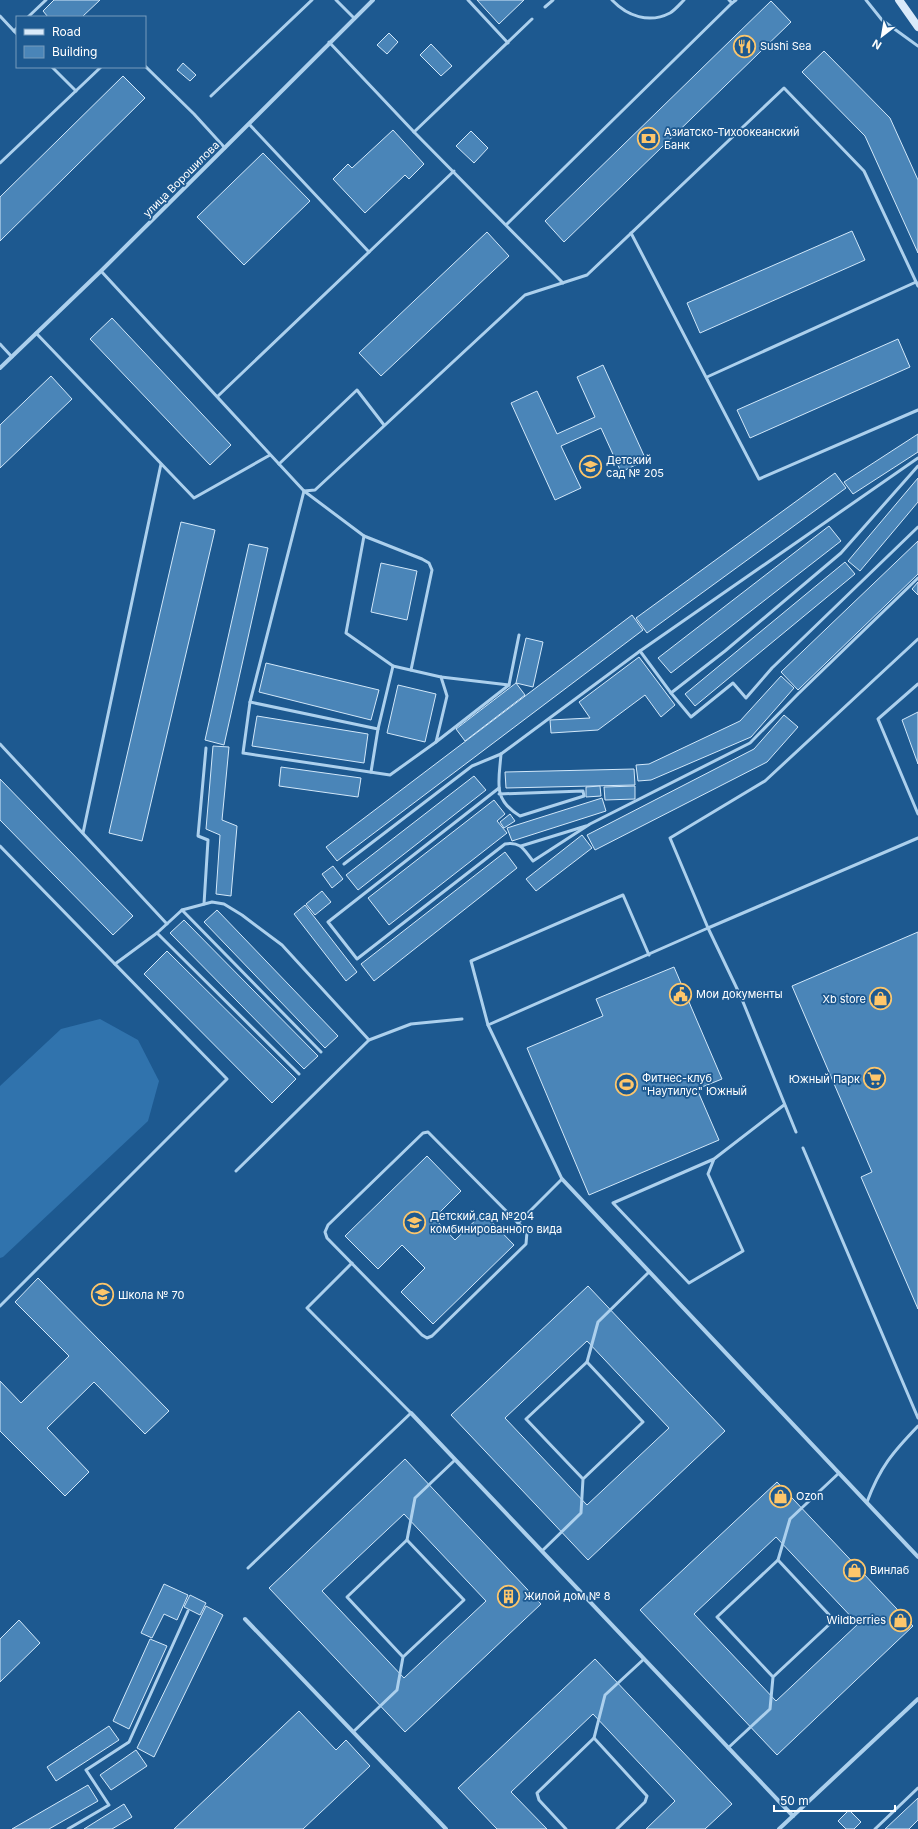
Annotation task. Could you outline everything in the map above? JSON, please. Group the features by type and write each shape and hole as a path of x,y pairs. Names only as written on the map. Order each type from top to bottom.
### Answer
{"main road":[{"path":"898,0 918,28"}],"street":[{"name":"улица Ворошилова","path":"0,368 101,271 354,18 374,0"},
{"path":"562,1180 918,1557"},
{"path":"411,1414 793,1816"},
{"path":"245,1619 446,1829"},
{"path":"779,1829 918,1699"}],"lane":[{"path":"29,16 46,0"},
{"path":"211,96 312,0"},
{"path":"336,0 354,18"},
{"path":"468,0 508,43"},
{"path":"545,7 553,0"},
{"path":"612,0 631,16 651,18 670,13 684,0"},
{"path":"729,0 732,3"},
{"path":"507,224 736,0"},
{"path":"866,0 882,20 918,46"},
{"path":"0,16 14,31"},
{"path":"414,132 532,19"},
{"path":"330,42 414,132 507,224 563,283"},
{"path":"146,67 194,114 225,148"},
{"path":"53,68 76,91"},
{"path":"0,163 100,68"},
{"path":"304,491 315,490 525,295 587,274 784,88 864,171 917,284 706,377"},
{"path":"249,124 369,252"},
{"path":"218,396 454,171"},
{"path":"631,233 760,479 918,410"},
{"path":"101,271 218,396 304,491 364,536 429,563 432,570 411,670"},
{"path":"36,333 194,498 270,455"},
{"path":"0,344 12,357"},
{"path":"279,464 357,390 384,425"},
{"path":"344,864 472,766 501,754 640,651 918,458"},
{"path":"83,833 161,464"},
{"path":"671,693 725,651 841,553 918,466"},
{"path":"304,491 250,702 243,754 390,775 436,742 509,685 519,635"},
{"path":"640,651 691,717 733,683 746,698 772,668 918,527"},
{"path":"364,536 346,633 393,666 441,677 509,685"},
{"path":"499,788 328,922 357,959 505,844 513,842 521,846 533,861 590,824 750,744 798,694 918,578"},
{"path":"796,1132 741,997 708,928 670,838 765,781 918,639"},
{"path":"371,772 378,729 393,666"},
{"path":"436,742 447,696 441,677"},
{"path":"918,684 878,720 918,814"},
{"path":"250,702 378,729"},
{"path":"0,744 167,924"},
{"path":"204,904 208,840 198,836 206,748"},
{"path":"499,794 583,791 584,796 520,816 510,810 499,794 501,754"},
{"path":"521,846 590,824"},
{"path":"488,1025 708,928 918,838"},
{"path":"0,846 227,1078 0,1306"},
{"path":"518,1223 562,1180 488,1025 471,961 623,895 649,955"},
{"path":"115,964 157,934 182,910 212,902 224,904 242,915 282,945 369,1040"},
{"path":"182,910 321,1052"},
{"path":"157,934 299,1074"},
{"path":"236,1171 369,1040 411,1024 462,1019"},
{"path":"714,1159 708,1174 743,1251 689,1284 613,1203 714,1159 784,1105"},
{"path":"428,1132 432,1134 518,1223 527,1232 526,1244 432,1336 427,1338 422,1335 352,1263 328,1238 325,1232 328,1225 423,1133 428,1132"},
{"path":"803,1148 918,1418"},
{"path":"248,1568 411,1414 307,1308 352,1263"},
{"path":"583,1479 526,1419 587,1362 598,1322 649,1272"},
{"path":"542,1551 581,1514 583,1479 643,1422 587,1362"},
{"path":"867,1502 876,1479 886,1461 918,1426"},
{"path":"403,1657 346,1597 407,1540 415,1498 455,1460"},
{"path":"774,1677 717,1617 778,1560 790,1519 839,1472"},
{"path":"353,1732 397,1690 403,1657 464,1600 407,1540"},
{"path":"728,1748 770,1709 774,1677 834,1620 778,1560"},
{"path":"68,1829 109,1805 86,1770 129,1742 188,1611"},
{"path":"566,1829 539,1800 537,1793 594,1738 605,1695 644,1659"},
{"path":"594,1738 647,1796 646,1802 617,1829"},
{"path":"875,1829 918,1788"}],"shaded area":[{"path":"100,1019 138,1040 159,1081 148,1121 3,1257 0,1258 0,1086 61,1029"}],"building":[{"path":"54,0 100,0 83,16 47,16 43,11"},
{"path":"477,0 524,0 499,24"},
{"path":"771,1 791,22 564,242 545,221"},
{"path":"389,33 398,42 387,54 377,45"},
{"path":"431,44 452,66 441,76 420,55"},
{"path":"824,51 890,118 918,180 918,253 865,136 802,72"},
{"path":"183,63 196,75 190,81 177,70"},
{"path":"123,76 145,98 0,241 0,197"},
{"path":"393,130 424,164 409,179 405,175 365,213 333,179 348,164 352,168"},
{"path":"471,131 488,148 474,163 456,146"},
{"path":"263,153 310,201 244,265 197,217"},
{"path":"852,231 865,260 700,333 687,303"},
{"path":"487,232 509,256 381,376 359,353"},
{"path":"112,318 231,445 210,465 90,339"},
{"path":"898,339 910,367 750,438 737,410"},
{"name":"Детский сад № 205","path":"603,365 646,460 621,472 601,428 561,446 581,488 555,500 511,403 537,391 557,434 595,417 577,377"},
{"path":"51,376 72,399 0,468 0,425"},
{"path":"918,434 918,452 853,494 844,482"},
{"path":"835,473 846,488 647,633 636,618"},
{"path":"918,478 918,502 860,571 848,561"},
{"path":"181,522 215,530 142,841 109,833"},
{"path":"829,526 841,541 671,673 658,658"},
{"path":"918,541 918,574 798,690 781,672"},
{"path":"249,544 268,548 224,745 205,740"},
{"path":"845,562 855,574 695,706 685,694"},
{"path":"381,563 417,571 407,620 371,612"},
{"path":"918,582 918,595 912,589"},
{"path":"632,615 643,630 337,861 326,847"},
{"path":"526,638 543,642 533,687 516,683"},
{"path":"639,657 675,705 661,717 645,695 598,730 551,733 550,720 590,718 579,702"},
{"path":"266,663 379,690 371,720 259,692"},
{"path":"781,676 794,688 751,737 651,780 638,781 636,765 649,764 740,721"},
{"path":"516,683 525,695 465,741 456,729"},
{"path":"398,685 436,694 425,742 387,733"},
{"path":"918,712 918,764 902,720"},
{"path":"784,715 798,727 767,762 595,850 587,835 754,749"},
{"path":"257,716 368,734 364,763 252,746"},
{"path":"213,746 229,747 222,820 237,826 231,896 216,894 220,835 206,829"},
{"path":"281,767 361,778 358,797 279,786"},
{"path":"634,769 635,785 506,788 505,772"},
{"path":"474,776 486,790 358,890 346,875"},
{"path":"0,779 133,916 113,935 0,820"},
{"path":"600,786 601,796 586,797 586,787"},
{"path":"635,786 635,799 605,800 604,787"},
{"path":"602,798 606,811 512,841 507,828"},
{"path":"494,800 505,814 497,821 507,833 389,925 368,898"},
{"path":"510,814 515,821 504,828 500,822"},
{"path":"582,835 592,848 536,891 526,879"},
{"path":"505,852 517,868 374,981 361,964"},
{"path":"333,866 343,879 332,888 322,874"},
{"path":"322,891 331,902 315,915 306,904"},
{"path":"305,905 357,972 346,981 294,914"},
{"path":"217,910 338,1036 325,1048 204,922"},
{"path":"184,920 318,1056 304,1069 170,933"},
{"name":"Южный Парк","path":"918,932 918,1309 861,1177 872,1172 792,986"},
{"path":"167,951 296,1079 272,1103 144,974"},
{"name":"Фитнес-клуб \"Наутилус\" Южный","path":"674,967 722,1079 697,1089 719,1140 589,1195 527,1048 603,1016 596,999"},
{"path":"427,1156 461,1191 434,1218 455,1240 483,1213 514,1245 433,1324 401,1292 425,1268 402,1245 378,1269 345,1236"},
{"path":"38,1278 169,1411 145,1434 94,1382 47,1428 89,1472 65,1496 0,1431 0,1381 21,1403 69,1356 15,1302"},
{"path":"588,1286 725,1431 588,1560 451,1415","holes":["587,1341 669,1428 587,1505 505,1418"]},
{"name":"Жилой дом № 8","path":"405,1459 541,1604 405,1732 269,1588","holes":["404,1514 486,1601 404,1678 322,1591"]},
{"path":"777,1482 913,1626 777,1755 640,1610","holes":["776,1537 858,1624 776,1701 694,1614"]},
{"path":"164,1584 188,1595 177,1620 164,1614 152,1638 141,1633"},
{"path":"190,1595 206,1603 200,1615 184,1607"},
{"path":"206,1606 223,1615 154,1757 137,1748"},
{"path":"19,1620 40,1643 0,1682 0,1639"},
{"path":"150,1639 167,1646 129,1729 113,1721"},
{"path":"595,1659 732,1804 705,1829 646,1829 675,1801 593,1714 511,1792 547,1829 497,1829 458,1788"},
{"path":"299,1711 336,1750 346,1740 370,1766 303,1829 174,1829"},
{"path":"109,1726 119,1740 56,1781 47,1767"},
{"path":"136,1750 147,1766 111,1790 100,1775"},
{"path":"88,1785 98,1801 49,1829 12,1829"},
{"path":"918,1798 918,1820 909,1829 885,1829"},
{"path":"124,1804 132,1817 112,1829 84,1829"},
{"path":"849,1810 861,1822 854,1829 846,1829 838,1821"}],"place":[{"name":"Sushi Sea","path":"745,46"},
{"name":"Азиатско-Тихоокеанский Банк","path":"649,138"},
{"name":"Детский сад № 205","path":"590,466"},
{"name":"Мои документы","path":"681,994"},
{"name":"Xb store","path":"881,999"},
{"name":"Южный Парк","path":"875,1079"},
{"name":"Фитнес-клуб \"Наутилус\" Южный","path":"626,1084"},
{"name":"Детский сад №204 комбинированного вида","path":"415,1222"},
{"name":"Школа № 70","path":"103,1295"},
{"name":"Ozon","path":"780,1496"},
{"name":"Винлаб","path":"854,1570"},
{"name":"Жилой дом № 8","path":"508,1596"},
{"name":"Wildberries","path":"901,1620"}]}
